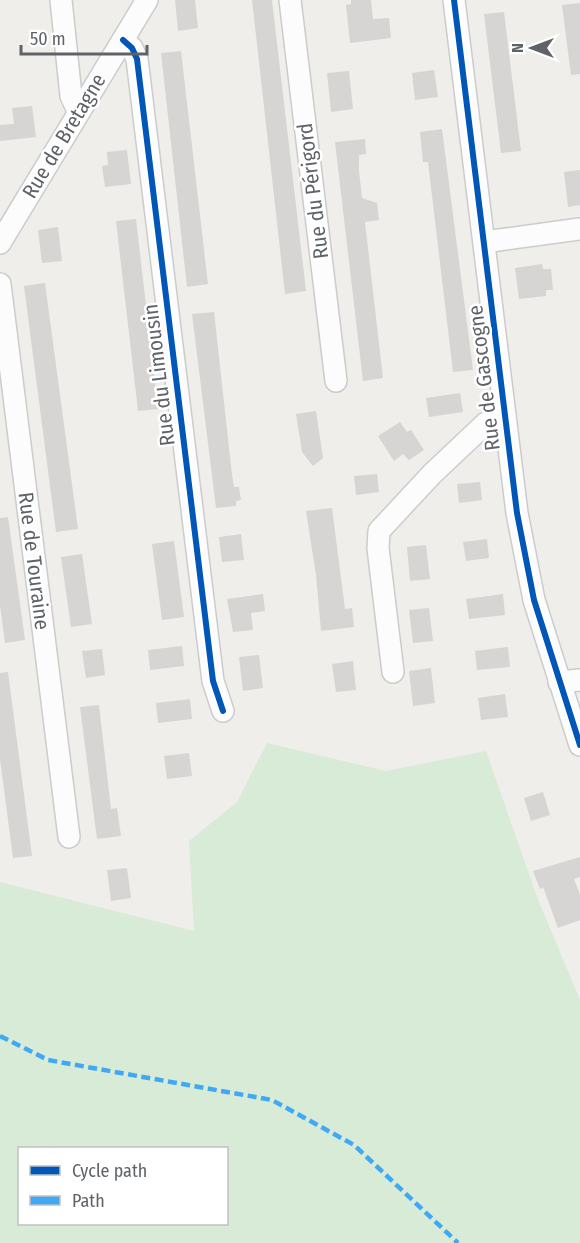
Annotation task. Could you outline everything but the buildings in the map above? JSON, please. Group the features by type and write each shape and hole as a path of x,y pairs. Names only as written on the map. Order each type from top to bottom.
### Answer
{"street":[{"path":"61,0 71,96 78,111"},
{"name":"Rue du Périgord","path":"290,0 336,381"},
{"name":"Rue de Gascogne","path":"454,0 517,513 534,600 580,745"},
{"name":"Rue de Bretagne","path":"1,236 123,40 139,3"},
{"name":"Rue du Limousin","path":"123,40 132,48 137,58 213,681 223,711"},
{"path":"484,242 580,230"},
{"name":"Rue de Touraine","path":"0,284 69,837"},
{"path":"393,672 378,548 379,531 432,474 486,423 505,415"},
{"path":"559,682 580,680"}],"green space":[{"path":"267,743 386,771 486,751 537,897 580,1000 580,1243 0,1243 0,882 194,931 189,841 237,802"}],"marked path":[{"path":"0,1036 48,1060 272,1100 354,1145 458,1243"}],"cycle path":[{"path":"454,0 517,513 534,600 580,745"},
{"path":"123,40 132,48 137,59 213,681 223,711"}]}
